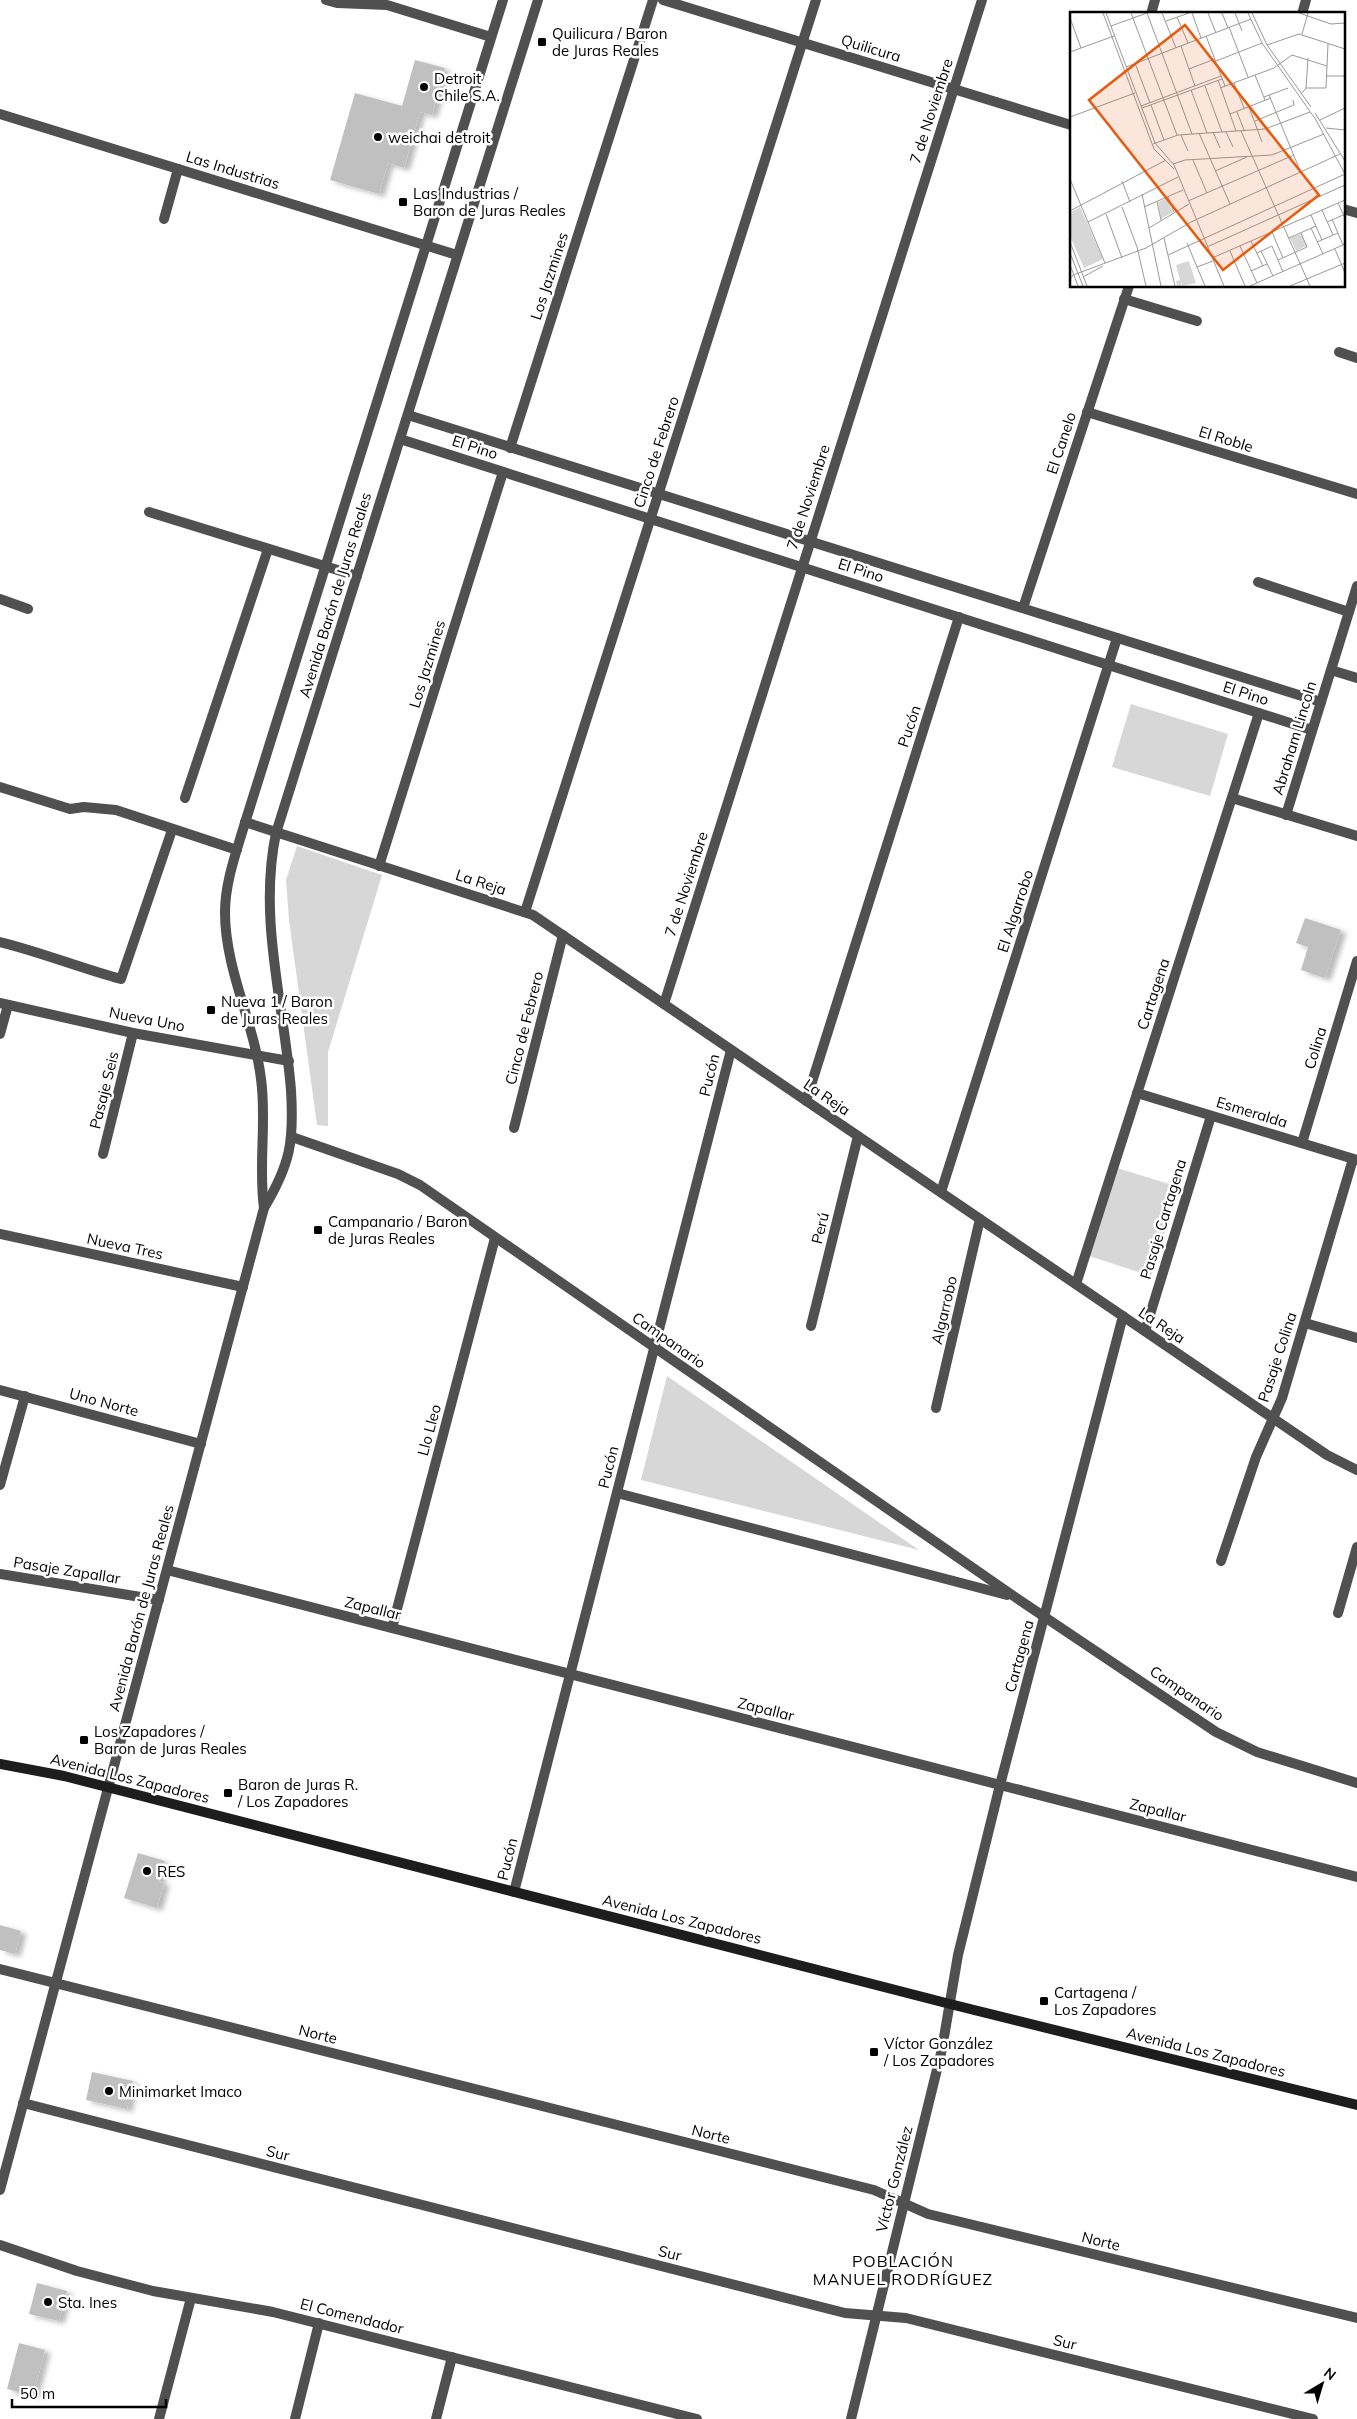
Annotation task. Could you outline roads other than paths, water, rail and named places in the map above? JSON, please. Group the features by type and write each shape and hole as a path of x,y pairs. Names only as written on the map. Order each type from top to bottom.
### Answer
{"main road":[{"name":"Avenida Los Zapadores","path":"0,1764 56,1774 950,2004 1356,2102"}],"street":[{"path":"326,0 336,3 387,6 491,38"},
{"name":"Avenida Barón de Juras Reales","path":"264,1208 260,1171 263,1104 257,1055 227,943 225,910 229,879 245,822 503,0"},
{"name":"Avenida Barón de Juras Reales","path":"0,2190 264,1208 285,1172 292,1137 293,1113 289,1061 273,953 269,909 271,857 276,833 538,0"},
{"name":"Los Jazmines","path":"510,448 653,0"},
{"name":"Quilicura","path":"663,0 1070,125"},
{"name":"Cinco de Febrero","path":"525,912 816,0"},
{"name":"7 de Noviembre","path":"664,1004 982,0"},
{"name":"Las Industrias","path":"0,114 457,255"},
{"path":"164,218 178,169"},
{"path":"1344,209 1357,213"},
{"name":"El Canelo","path":"1023,608 1127,288"},
{"path":"1124,300 1197,321"},
{"path":"1339,352 1357,358"},
{"name":"El Roble","path":"1087,412 1357,494"},
{"name":"El Pino","path":"408,415 1321,702"},
{"name":"El Pino","path":"400,439 1312,730"},
{"name":"Los Jazmines","path":"379,866 503,472"},
{"path":"149,512 356,576"},
{"path":"185,798 268,549"},
{"path":"1258,582 1349,612"},
{"name":"Abraham Lincoln","path":"1286,815 1357,586"},
{"path":"0,599 28,609"},
{"name":"Pucón","path":"806,1101 959,617"},
{"name":"El Algarrobo","path":"941,1192 1117,638"},
{"name":"Abraham Lincoln","path":"1331,670 1357,678"},
{"name":"Cartagena","path":"1076,1284 1259,713"},
{"path":"0,787 70,809 84,807 116,810 237,850"},
{"path":"1232,798 1357,836"},
{"name":"La Reja","path":"245,822 525,912 664,1004 1333,1459 1357,1470"},
{"path":"0,942 28,949 79,968 121,979 172,830"},
{"name":"Cinco de Febrero","path":"514,1128 562,935"},
{"name":"Colina","path":"1302,1143 1357,962"},
{"path":"0,1034 4,1004"},
{"name":"Nueva Uno","path":"4,1004 133,1033 289,1061"},
{"name":"Pasaje Seis","path":"103,1154 133,1033"},
{"name":"Pucón","path":"514,1892 731,1050"},
{"name":"Esmeralda","path":"1137,1093 1355,1160"},
{"name":"Pasaje Cartagena","path":"1145,1331 1211,1116"},
{"name":"Perú","path":"811,1326 858,1136"},
{"name":"Campanario","path":"292,1137 409,1179 1015,1596 1228,1739 1257,1752 1357,1783"},
{"name":"Pasaje Colina","path":"1221,1561 1256,1457 1282,1398 1355,1160"},
{"name":"Algarrobo","path":"936,1408 980,1220"},
{"name":"Nueva Tres","path":"0,1234 243,1287"},
{"name":"Llo Lleo","path":"392,1628 495,1238"},
{"name":"Cartagena","path":"950,2004 958,1955 1000,1785 1123,1316"},
{"path":"1305,1323 1357,1338"},
{"name":"Uno Norte","path":"0,1390 201,1444"},
{"path":"0,1484 25,1396"},
{"name":"Campanario","path":"616,1493 1015,1596"},
{"path":"1338,1613 1357,1547"},
{"name":"Zapallar","path":"167,1570 1357,1877"},
{"name":"Pasaje Zapallar","path":"0,1574 159,1600"},
{"name":"Norte","path":"0,1969 874,2190 928,2214 1357,2318"},
{"name":"Víctor González","path":"851,2419 942,2049 950,2004"},
{"name":"Sur","path":"23,2103 845,2313 906,2318 1312,2419"},
{"name":"El Comendador","path":"0,2245 108,2280 320,2323 692,2418"},
{"path":"159,2419 190,2298"},
{"path":"295,2419 320,2323"},
{"path":"436,2419 452,2357"}],"place":[{"name":"Quilicura / Baron de Juras Reales","path":"542,42"},
{"name":"Detroit Chile S.A.","path":"424,87"},
{"name":"weichai detroit","path":"378,137"},
{"name":"Las Industrias / Baron de Juras Reales","path":"403,202"},
{"name":"Nueva 1 / Baron de Juras Reales","path":"211,1010"},
{"name":"Campanario / Baron de Juras Reales","path":"318,1230"},
{"name":"Los Zapadores / Baron de Juras Reales","path":"84,1740"},
{"name":"Baron de Juras R. / Los Zapadores","path":"228,1793"},
{"name":"RES","path":"147,1871"},
{"name":"Cartagena / Los Zapadores","path":"1044,2001"},
{"name":"Víctor González / Los Zapadores","path":"874,2052"},
{"name":"Minimarket Imaco","path":"109,2091"},
{"name":"Sta. Ines","path":"48,2302"}],"district":[{"name":"POBLACIÓN MANUEL RODRÍGUEZ","path":"903,2270"}]}
